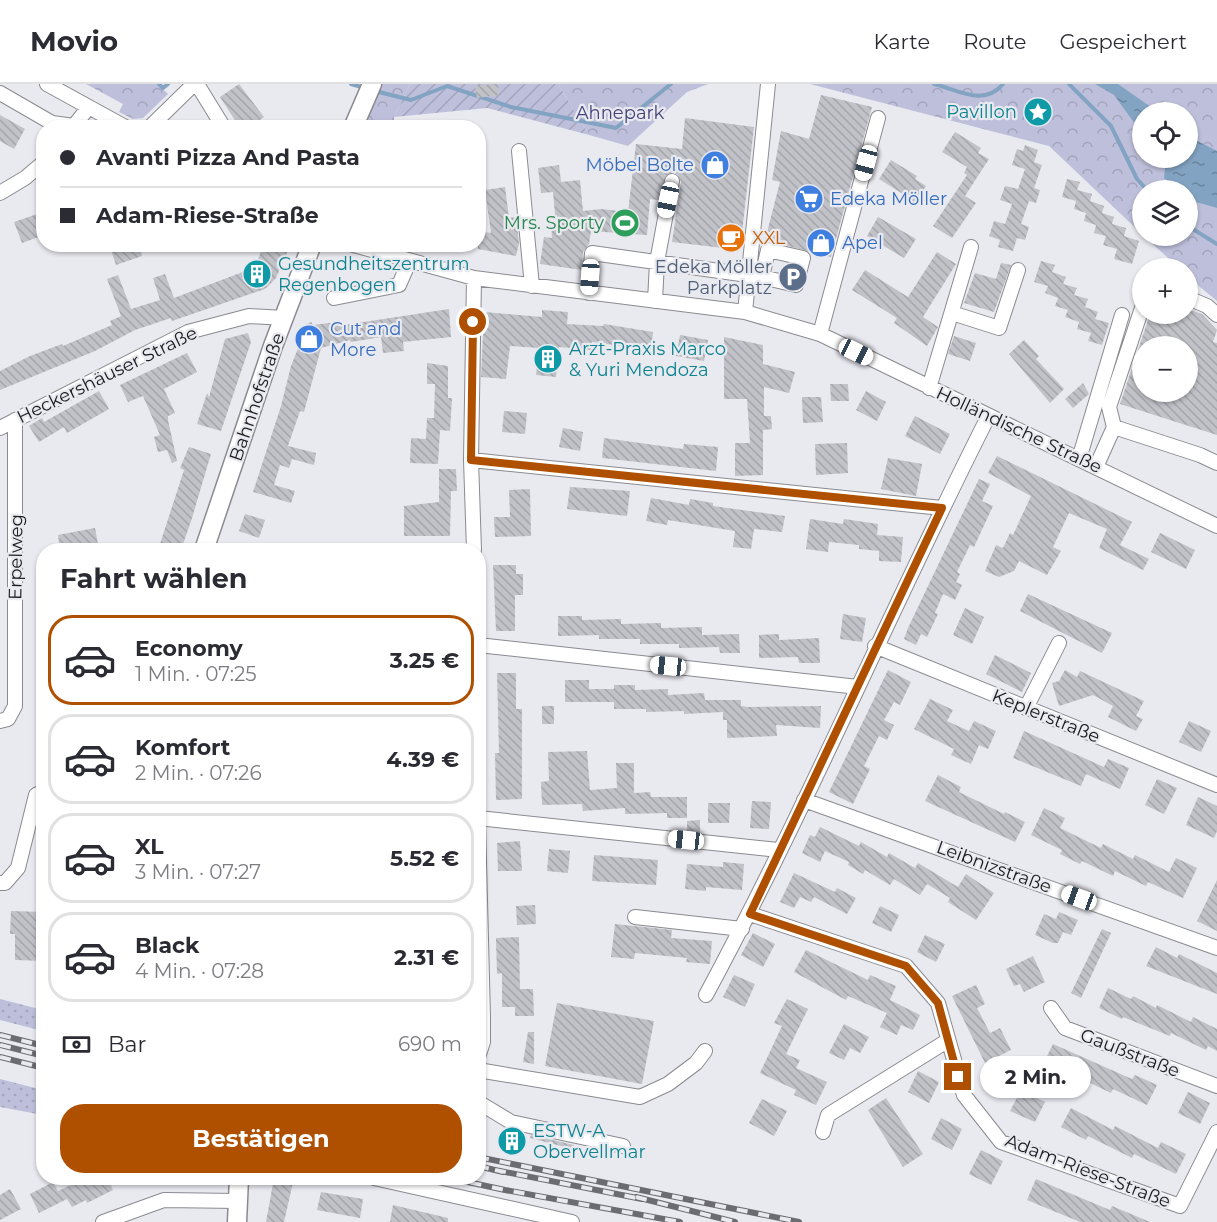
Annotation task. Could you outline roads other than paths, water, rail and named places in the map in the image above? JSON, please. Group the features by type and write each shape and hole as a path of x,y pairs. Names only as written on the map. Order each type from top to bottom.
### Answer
{"main road":[{"path":"356,120 372,84"},
{"name":"Bahnhofstraße","path":"206,543 309,252"},
{"path":"237,1222 239,1185"}],"street":[{"path":"47,84 111,120"},
{"path":"157,120 195,84 219,120"},
{"path":"745,312 756,276 768,84"},
{"path":"0,93 47,120"},
{"path":"79,120 88,108"},
{"path":"820,334 878,118"},
{"path":"519,151 532,286"},
{"path":"0,192 25,178 36,169"},
{"path":"654,301 657,262 672,181"},
{"path":"929,388 971,247"},
{"name":"Holländische Straße","path":"376,252 474,278 745,312 820,334 988,417 1216,524"},
{"path":"589,293 592,253 756,276"},
{"path":"333,298 399,285 409,262"},
{"path":"952,313 999,327 1018,270"},
{"path":"474,278 471,460 474,543"},
{"path":"1198,302 1207,306 1217,315"},
{"path":"1078,459 1122,315"},
{"name":"Heckershäuser Straße","path":"0,428 188,332 249,316 285,318"},
{"path":"1096,467 1114,427 1109,407 1137,324"},
{"path":"706,995 750,914 778,850 988,417"},
{"name":"Erpelweg","path":"0,721 8,719 15,706 17,536 15,420"},
{"path":"1114,427 1200,455 1217,463"},
{"path":"471,460 942,508"},
{"path":"1026,708 1059,643"},
{"path":"486,646 858,687"},
{"name":"Keplerstraße","path":"876,646 1217,785"},
{"path":"0,883 5,883 18,868 36,795"},
{"name":"Leibnizstraße","path":"804,800 1217,948"},
{"path":"486,821 778,850"},
{"name":"Adam-Riese-Straße","path":"750,914 906,966 938,1003 964,1095 1002,1142 1180,1206 1217,1132"},
{"path":"635,916 741,929"},
{"name":"Gaußstraße","path":"1051,1008 1065,1028 1217,1086"},
{"path":"823,1132 828,1115 947,1041"},
{"path":"486,1071 640,1097 668,1084 696,1064 705,1051"},
{"path":"486,1107 511,1122 624,1146"},
{"path":"406,1185 573,1222"},
{"path":"103,1222 164,1200 238,1201"}],"water":[{"path":"1095,84 1118,84 1144,102 1132,102 1132,120 1114,95"},
{"path":"1198,141 1217,151 1217,208 1198,203 1198,180 1166,180 1164,178 1165,168 1198,168"}],"waterway":[{"path":"159,84 163,88 168,84"},
{"path":"351,84 365,88"},
{"path":"375,91 411,100 447,86 511,107 616,128 671,84"},
{"path":"934,84 979,96 988,95 1003,84"},
{"path":"1069,84 1111,126 1138,180"},
{"path":"1198,232 1217,244"}],"railway":[{"path":"0,1035 36,1044"},
{"path":"0,1045 36,1054"},
{"path":"0,1057 36,1066"},
{"path":"486,1159 799,1222"},
{"path":"486,1168 503,1172"},
{"path":"495,1170 642,1199"},
{"path":"482,1185 680,1222"},
{"path":"636,1197 735,1222"}],"place":[{"name":"Pavillon","path":"1038,112"},
{"name":"Möbel Bolte","path":"715,165"},
{"name":"Edeka Möller","path":"809,199"},
{"name":"Mrs. Sporty","path":"625,223"},
{"name":"XXL","path":"731,238"},
{"name":"Apel","path":"821,243"},
{"name":"Gesundheitszentrum Regenbogen","path":"257,274"},
{"name":"Edeka Möller Parkplatz","path":"793,277"},
{"name":"Cut and More","path":"309,339"},
{"name":"Arzt-Praxis Marco & Yuri Mendoza","path":"548,359"},
{"name":"ESTW-A Obervellmar","path":"512,1141"}],"park label":[{"name":"Ahnepark","path":"620,113"}]}
